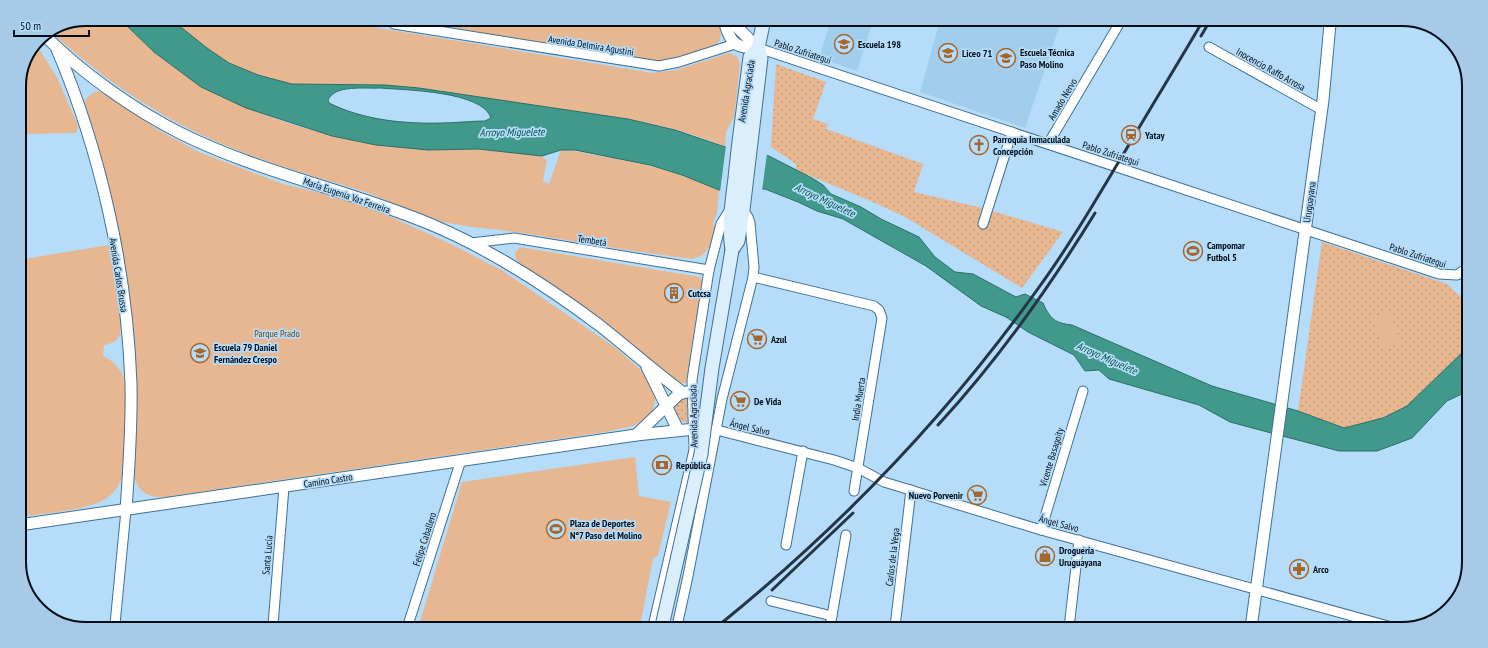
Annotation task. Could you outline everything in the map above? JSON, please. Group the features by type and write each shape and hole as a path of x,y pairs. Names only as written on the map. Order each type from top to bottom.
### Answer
{"main road":[{"name":"Avenida Agraciada","path":"737,209 752,142 761,58 758,48 763,26"},
{"name":"Avenida Agraciada","path":"663,622 701,454 712,368 732,250 738,241 737,209 739,140 750,57 758,48"}],"street":[{"name":"Avenida Delmira Agustini","path":"407,26 659,66 679,62 735,44"},
{"path":"726,26 735,44 744,48 758,48"},
{"path":"736,26 758,48"},
{"name":"Amado Nervo","path":"1048,144 1119,26"},
{"name":"Uruguayana","path":"1252,622 1323,105 1330,26"},
{"name":"María Eugenia Vaz Ferreira","path":"48,39 108,88 182,134 288,175 430,224 471,243 511,266 570,304 646,365 687,392 722,399"},
{"name":"Avenida Carlos Brussa","path":"56,47 86,133 100,180 111,225 123,293 131,384 126,510"},
{"name":"Inocencio Raffo Arrosa","path":"1209,47 1323,105"},
{"name":"Pablo Zufriategui","path":"758,48 1305,228 1439,274 1457,275 1462,272"},
{"path":"983,224 1012,132"},
{"name":"Avenida Agraciada","path":"654,622 694,450 695,429 687,392 692,380 710,270 721,224 737,209 748,217 750,223 754,267 722,399 678,622"},
{"name":"Tembetá","path":"471,243 514,238 710,270"},
{"name":"India Muerta","path":"752,277 874,306 879,310 882,318 854,491"},
{"name":"María Eugenia Vaz Ferreira","path":"646,365 678,430"},
{"name":"Vicente Basagoity","path":"1041,530 1083,391"},
{"path":"636,435 667,406 687,392"},
{"name":"Camino Castro","path":"26,524 636,435 678,430 717,430"},
{"name":"Ángel Salvo","path":"717,430 803,451 858,468 878,480 1041,530 1256,589 1363,622"},
{"path":"786,545 803,451"},
{"name":"Felipe Caballero","path":"409,622 461,460"},
{"name":"Santa Lucía","path":"273,622 284,487"},
{"name":"Carlos de la Vega","path":"896,622 911,490"},
{"path":"115,622 126,510"},
{"path":"831,622 846,535"},
{"path":"1070,622 1079,540"},
{"path":"771,601 832,616"}],"shaded area":[{"name":"Escuela 198","path":"829,26 871,26 857,71 819,58"},
{"name":"Escuela Técnica Paso Molino","path":"938,26 1059,26 1025,128 920,92"}],"green space":[{"path":"127,26 154,52 201,87 246,108 291,124 332,136 376,145 428,150 478,149 542,156 547,161 543,181 549,184 561,150 576,151 631,161 676,173 719,190 717,212 713,224 716,226 709,247 703,254 692,259 523,233 464,226 432,219 376,196 281,166 228,147 189,129 126,91 54,35 74,27"},
{"path":"179,26 366,26 653,73 676,70 729,53 737,56 740,64 734,117 726,132 725,147 703,138 657,125 450,93 372,86 293,84 277,81 261,77 230,63 216,55"},
{"path":"444,26 719,26 721,35 720,40 716,45 666,60 651,62"},
{"path":"39,48 58,79 78,126 76,133 26,134 26,82 32,59"},
{"path":"776,64 826,82 813,119 828,124 826,129 923,164 914,192 982,208 1063,232 1022,288 905,217 871,201 796,170 796,164 771,147"},
{"name":"Parque Prado","path":"99,91 138,115 158,130 199,152 283,184 341,198 378,211 453,245 503,271 616,348 642,371 654,386 656,397 651,416 633,426 605,432 165,497 148,495 138,485 133,474 134,356 82,106 89,96"},
{"path":"1322,242 1447,284 1462,298 1462,353 1407,406 1383,418 1344,428 1298,411"},
{"path":"109,245 119,303 121,325 118,338 112,343 104,345 103,356 116,365 122,374 126,394 126,423 123,474 117,487 108,497 100,502 66,511 26,516 26,259"},
{"path":"520,247 700,277 702,280 702,287 688,380 686,383 676,383 516,260 515,253"},
{"path":"1390,312 1400,342 1383,348 1373,318"},
{"path":"685,397 687,399 688,422 679,421 673,409 676,402"},
{"name":"Plaza de Deportes Nº7 Paso del Molino","path":"635,457 639,496 671,502 658,555 653,559 641,622 420,622 462,482"}],"water":[{"name":"Arroyo Miguelete","path":"127,26 180,26 229,63 258,75 292,84 385,85 419,88 628,119 675,130 725,147 769,156 812,178 823,185 831,194 861,207 881,219 919,237 935,257 955,272 973,274 1016,297 1025,294 1043,303 1048,313 1061,323 1072,325 1212,386 1298,411 1344,428 1383,418 1407,406 1462,353 1462,394 1447,401 1412,438 1377,451 1339,451 1230,422 1199,405 1109,379 1099,370 1085,371 1074,355 1028,332 1006,317 981,306 926,266 843,219 817,211 765,189 719,190 682,175 650,165 575,150 561,150 542,156 478,149 428,150 376,145 332,136 246,108 201,87 154,52","holes":["351,88 424,91 459,97 474,102 485,109 491,118 485,121 447,123 398,122 370,117 342,109 329,103 328,100 337,92"]}],"pier":[{"path":"726,145 767,153 762,191 720,192"}],"railway":[{"path":"723,622 806,550 848,510 889,469 966,382 1002,337 1061,256 1200,26"},
{"path":"1201,36 1207,26"},
{"path":"938,425 981,375 1022,323 1060,269 1095,213"},
{"path":"772,590 853,513"}],"place":[{"name":"Escuela 198","path":"844,44"},
{"name":"Liceo 71","path":"948,53"},
{"name":"Escuela Técnica Paso Molino","path":"1006,58"},
{"name":"Yatay","path":"1131,135"},
{"name":"Parroquia Inmaculada Concepción","path":"979,145"},
{"name":"Campomar Futbol 5","path":"1193,251"},
{"name":"Cutcsa","path":"674,293"},
{"name":"Azul","path":"757,339"},
{"name":"Escuela 79 Daniel Fernández Crespo","path":"200,353"},
{"name":"De Vida","path":"740,401"},
{"name":"República","path":"662,465"},
{"name":"Nuevo Porvenir","path":"977,495"},
{"name":"Plaza de Deportes Nº7 Paso del Molino","path":"556,529"},
{"name":"Droguería Uruguayana","path":"1045,556"},
{"name":"Arco","path":"1299,569"}]}
